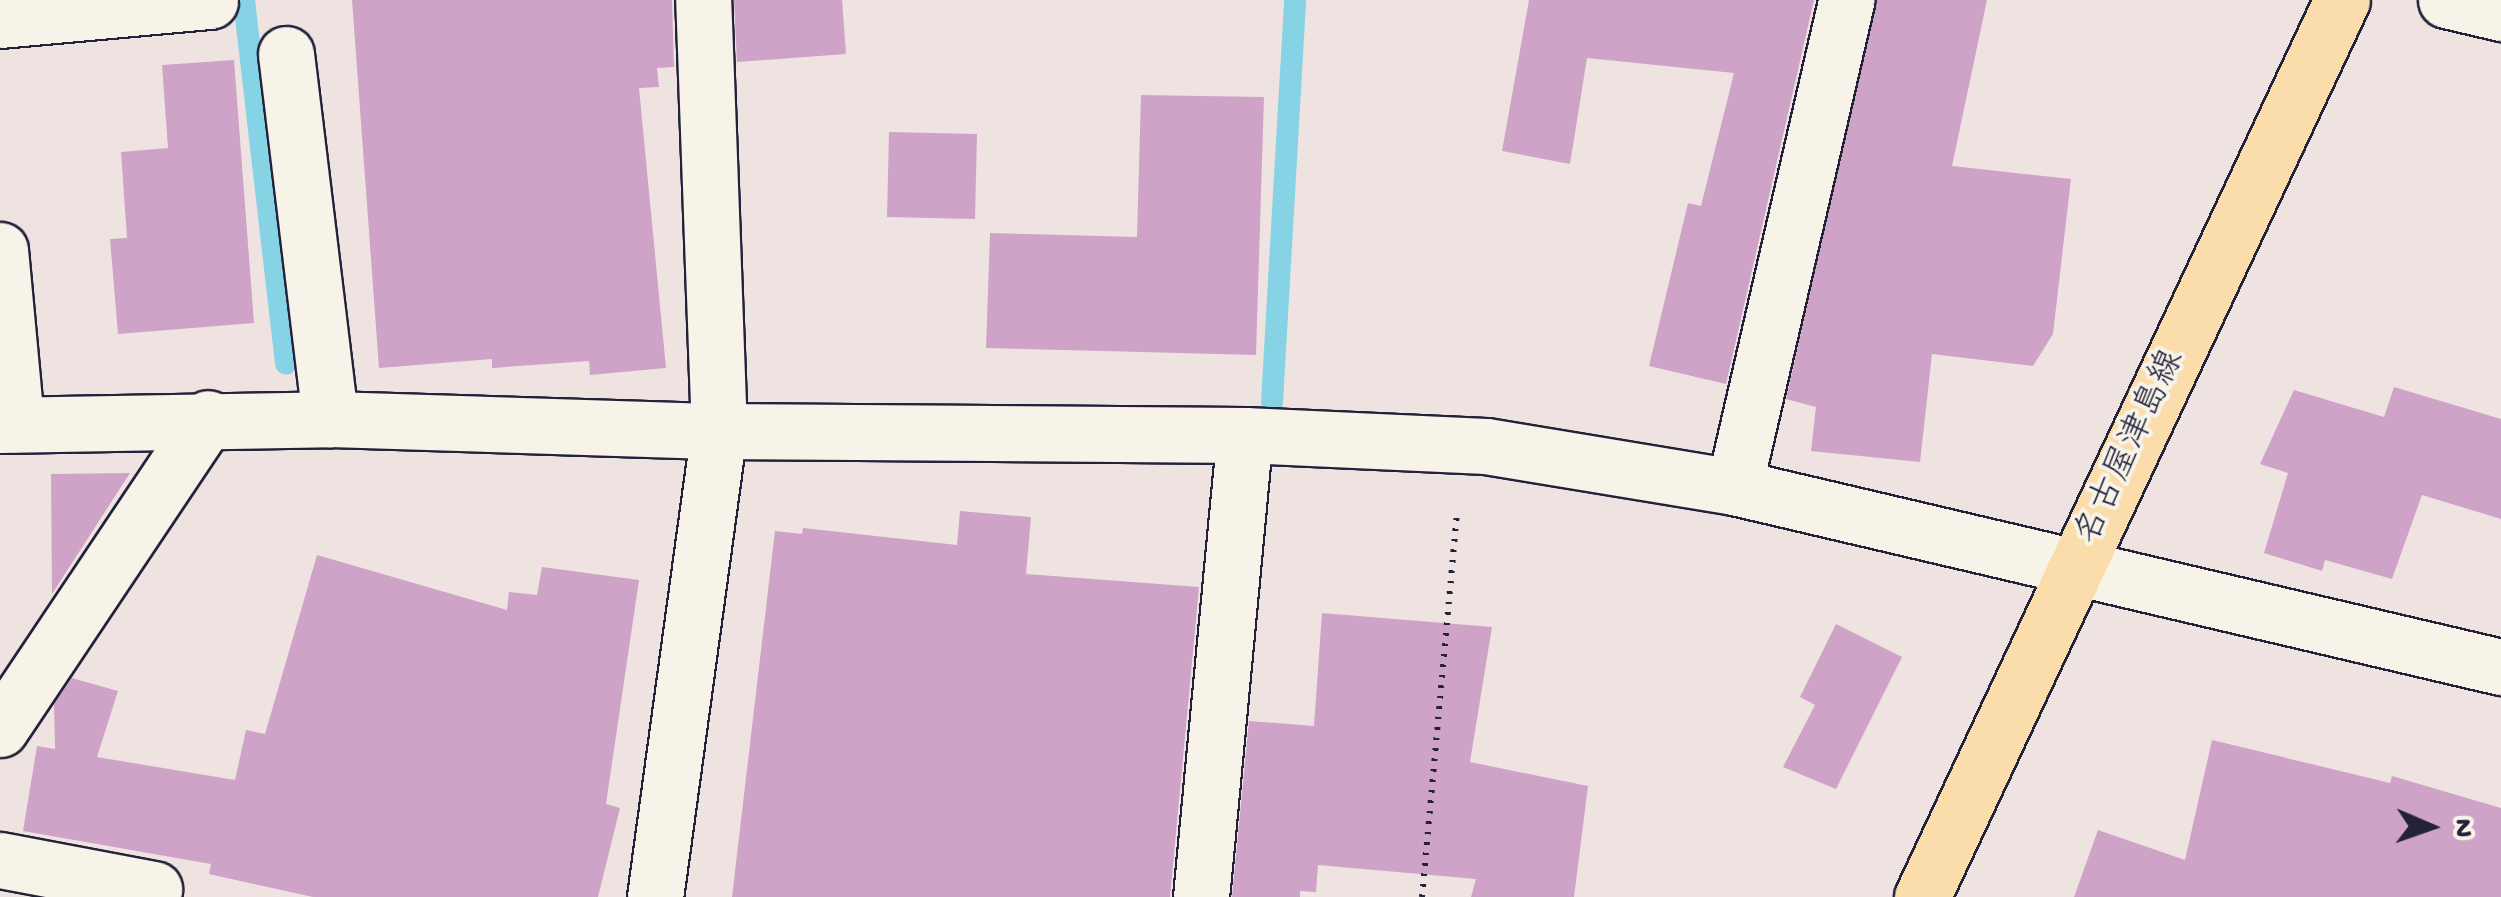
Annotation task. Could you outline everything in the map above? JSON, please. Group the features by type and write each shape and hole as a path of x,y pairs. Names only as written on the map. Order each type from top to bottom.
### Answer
{"main road":[{"name":"名古屋津島線","path":"1922,897 2342,0"}],"street":[{"path":"655,897 719,430 703,0"},
{"path":"1734,487 1846,0"},
{"path":"2446,0 2501,13"},
{"path":"0,20 210,1"},
{"path":"286,54 330,419"},
{"path":"0,250 8,424 330,419 719,430 1245,435 1462,446 1734,487 2501,667"},
{"path":"0,729 208,418"},
{"path":"1201,897 1245,435"},
{"path":"0,860 154,889"}],"path":[{"path":"1422,897 1462,446"}],"building":[{"path":"352,0 672,0 674,67 657,68 659,87 639,88 666,368 590,375 589,361 492,368 492,359 379,368"},
{"path":"734,0 842,0 846,54 737,62"},
{"path":"1529,0 1814,0 1726,384 1649,366 1688,203 1701,206 1734,73 1587,58 1570,164 1502,151"},
{"path":"1876,0 1987,0 1952,166 2071,179 2053,334 2033,366 1932,354 1920,462 1811,451 1816,407 1786,399"},
{"path":"234,60 254,323 118,334 110,239 127,238 121,152 168,148 162,65"},
{"path":"1141,95 1264,97 1256,355 986,348 990,233 1137,237"},
{"path":"889,132 977,134 975,219 887,217"},
{"path":"2394,387 2501,419 2501,519 2422,495 2392,579 2325,560 2322,571 2264,553 2288,473 2260,464 2294,390 2384,417"},
{"path":"130,473 52,594 51,474"},
{"path":"960,511 1031,517 1026,574 1199,587 1170,897 732,897 775,531 802,534 803,528 957,545"},
{"path":"317,555 507,610 509,592 537,595 542,567 639,580 606,804 620,808 598,897 313,897 209,874 211,864 23,831 37,746 55,749 54,704 72,678 118,691 97,757 235,780 246,730 265,734"},
{"path":"1322,613 1492,627 1470,762 1588,786 1574,897 1471,897 1476,879 1318,865 1316,892 1300,891 1300,897 1232,897 1249,721 1314,726"},
{"path":"1836,624 1902,657 1836,789 1783,767 1815,705 1800,697"},
{"path":"2212,740 2390,783 2392,776 2501,808 2501,897 2074,897 2098,830 2185,860"}],"waterway":[{"path":"244,0 286,364"},
{"path":"1272,402 1295,0"}]}
